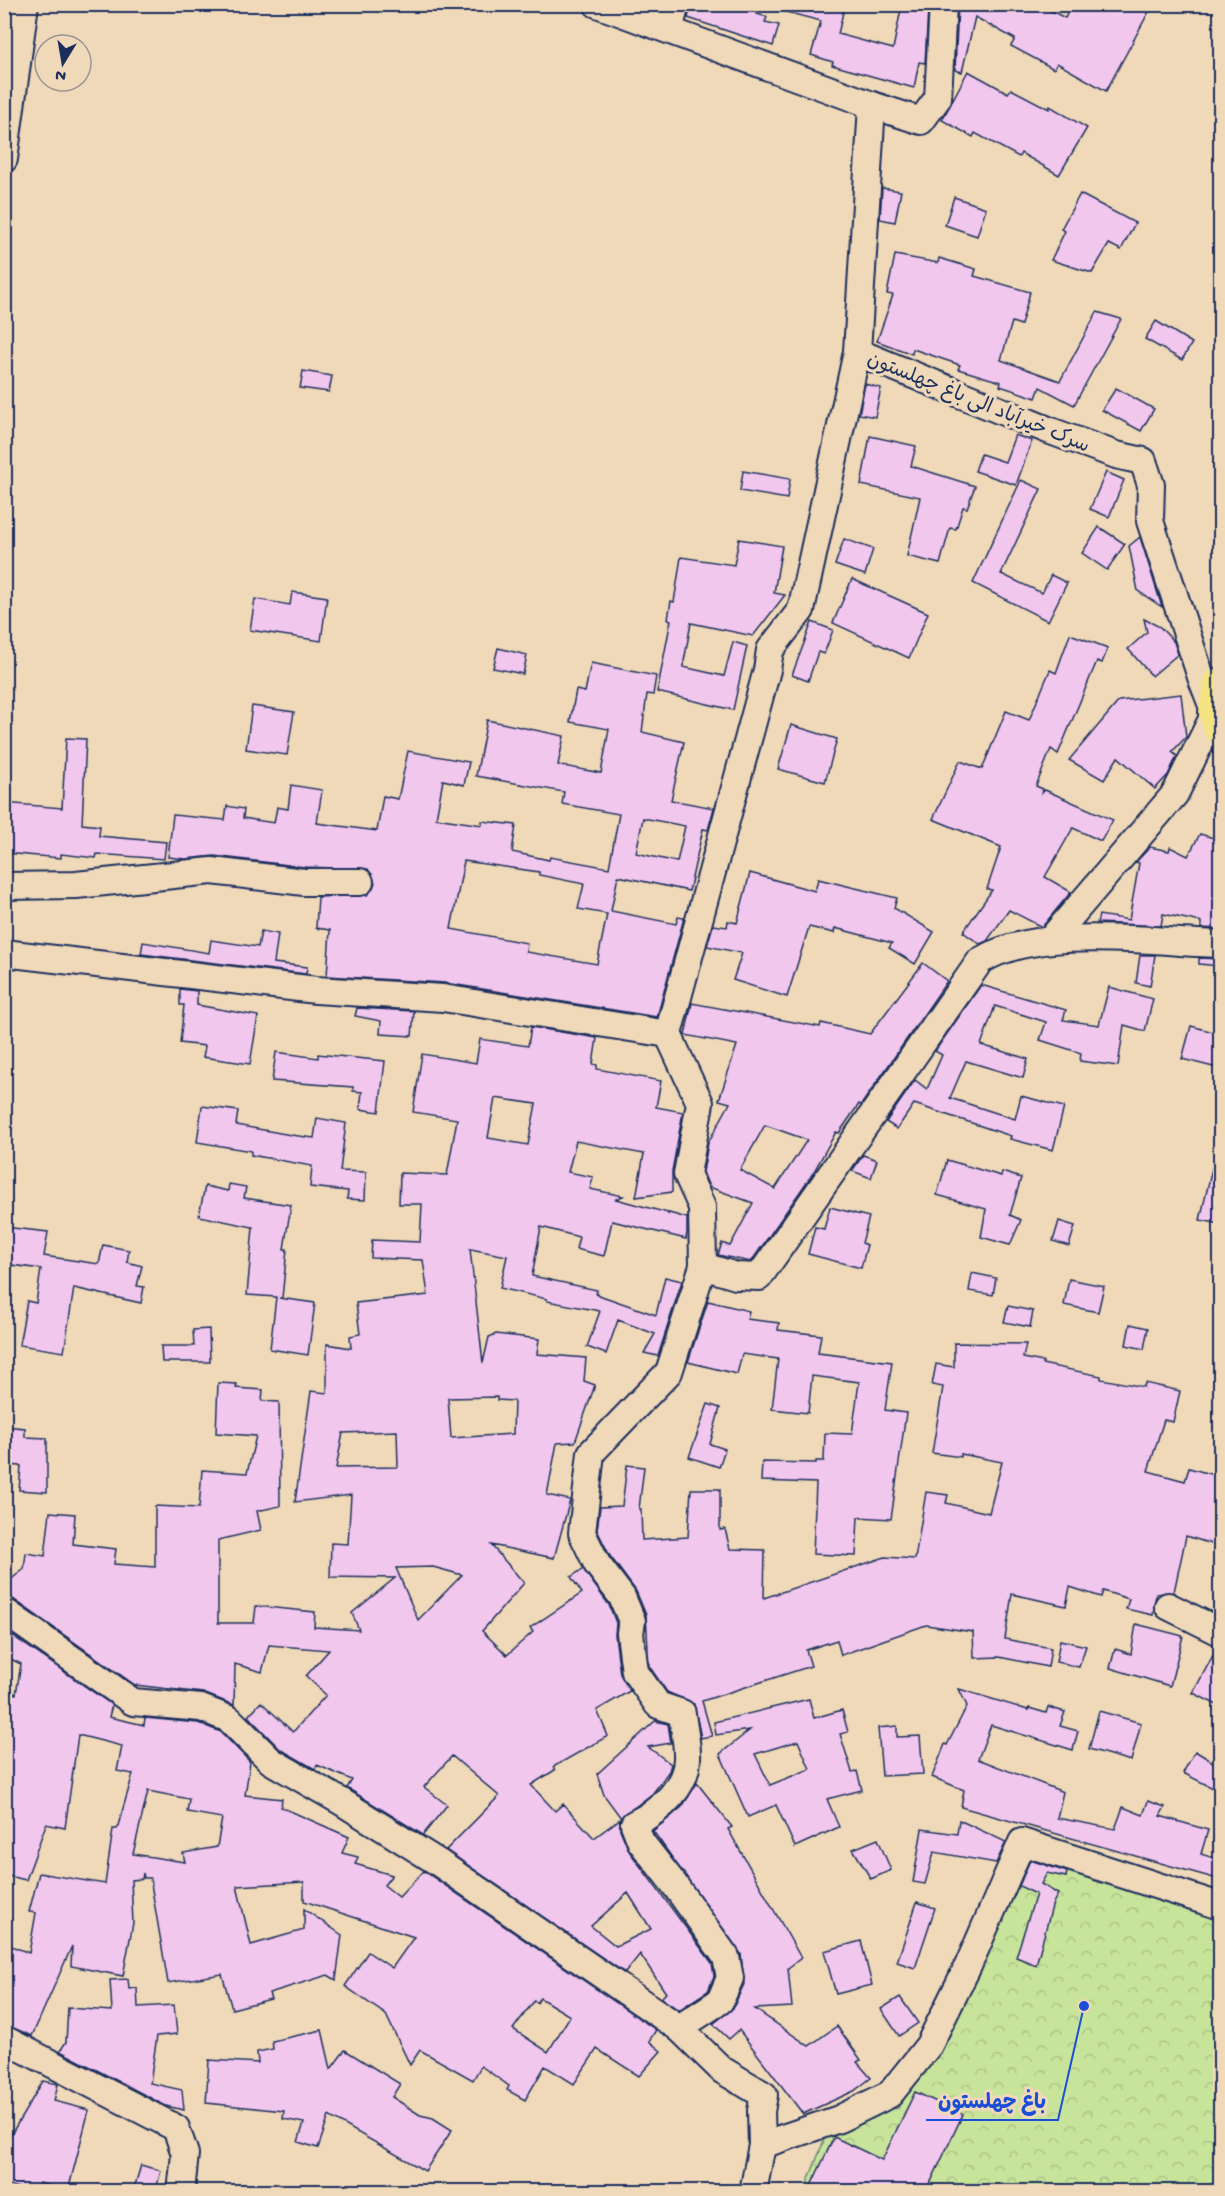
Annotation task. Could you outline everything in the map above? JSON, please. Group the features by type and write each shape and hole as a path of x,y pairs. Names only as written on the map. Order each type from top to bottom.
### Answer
{"street":[{"path":"4,159 25,4"},
{"path":"597,4 921,122 938,98 943,4"},
{"path":"669,30 676,4"},
{"name":"سرک خیرآباد الی باغ چهلستون","path":"872,105 857,352 1048,430 1116,455 1143,461 1151,485 1150,521 1200,677 1219,708"},
{"path":"679,2028 720,2001 730,1978 726,1957 641,1842 634,1824 650,1816 667,1800 684,1778 688,1755 682,1713 658,1705 635,1672 630,1633 632,1621 622,1597 597,1563 582,1533 591,1453 669,1372 703,1266 702,1207 687,1174 700,1103 668,1034 767,670 770,650 801,610 857,352"},
{"path":"1052,938 1175,794 1219,708"},
{"path":"4,886 76,885 212,871 304,882 360,882"},
{"path":"703,1266 736,1276 759,1277 980,961 996,950 1052,938 1221,944"},
{"path":"4,953 316,990 443,998 668,1034"},
{"path":"1168,1606 1221,1632"},
{"path":"4,1611 133,1702 201,1708 229,1719 271,1761 342,1802 438,1863 679,2028 722,2070 764,2095 761,2111 762,2145 753,2192"},
{"path":"762,2145 839,2119 890,2094 928,2045 968,1966 1022,1842 1221,1906"},
{"path":"4,2038 176,2128 185,2154 181,2192"}],"green space":[{"path":"1024,1847 1220,1904 1220,2191 804,2192 831,2122 898,2108"}],"building":[{"path":"691,4 760,4 757,14 767,17 765,22 779,25 773,46 688,18"},
{"path":"782,4 845,4 838,34 893,49 902,4 928,9 925,63 919,62 914,88 832,65 833,62 811,55 821,21 782,11"},
{"path":"958,4 1038,4 1065,18 1072,4 1153,4 1106,91 1057,63 1054,69 1011,46 1015,39 975,17 962,72 955,70"},
{"path":"968,71 1008,93 1011,89 1049,109 1050,106 1087,128 1059,175 1021,153 1019,157 975,133 973,137 942,120"},
{"path":"882,188 901,191 895,222 880,219"},
{"path":"1080,194 1135,223 1121,250 1109,244 1092,273 1051,260 1065,231 1061,229"},
{"path":"954,197 986,208 977,236 945,225"},
{"path":"895,255 938,263 939,258 976,269 974,276 1030,292 1021,325 1012,322 1001,360 1060,381 1097,312 1121,319 1074,405 1040,387 1036,398 1000,386 1001,382 958,369 960,365 913,349 912,354 877,341 893,295 887,294"},
{"path":"1156,321 1192,343 1182,360 1145,339"},
{"path":"303,371 332,376 329,392 300,388"},
{"path":"865,384 881,388 875,417 859,414"},
{"path":"1116,388 1154,409 1141,431 1102,410"},
{"path":"1015,435 1032,441 1016,485 975,471 981,454 1005,462"},
{"path":"870,436 916,446 911,466 975,486 967,508 963,507 956,529 950,528 940,564 907,556 920,497 861,485"},
{"path":"743,471 790,479 787,499 740,491"},
{"path":"1106,472 1124,480 1109,517 1090,509"},
{"path":"1021,480 1041,489 1001,574 1042,593 1051,575 1067,583 1048,621 973,583"},
{"path":"1099,527 1125,544 1107,570 1082,553"},
{"path":"1140,537 1162,607 1138,591 1129,546"},
{"path":"739,539 782,546 774,593 785,595 753,636 691,623 683,667 724,676 733,642 747,646 733,710 657,692 671,620 668,619 671,601 674,602 681,557 734,565"},
{"path":"844,539 873,549 865,575 835,565"},
{"path":"852,579 928,613 909,658 833,623"},
{"path":"292,592 327,597 321,641 250,630 255,599 290,605"},
{"path":"1144,619 1160,627 1174,642 1178,654 1152,676 1128,649 1147,632"},
{"path":"812,622 833,630 824,654 818,652 808,681 792,675"},
{"path":"1070,634 1108,648 1102,663 1097,661 1058,754 1051,749 1036,786 1043,789 1041,794 1045,790 1113,820 1101,841 1073,828 1045,877 1071,892 1042,927 1009,910 987,941 980,944 963,932 992,890 987,889 1001,847 933,819 960,761 982,769 1006,711 1029,720 1050,670 1056,673"},
{"path":"498,648 527,655 523,674 493,668"},
{"path":"591,663 656,676 653,695 647,694 642,732 684,742 671,800 714,808 708,830 703,829 689,891 618,876 611,911 676,924 678,917 684,918 657,1017 445,983 327,976 330,930 316,928 318,897 367,895 375,883 368,869 305,867 214,856 185,859 168,857 173,815 225,820 227,806 244,809 243,818 274,823 277,807 288,809 291,785 322,790 317,823 377,831 383,796 398,799 408,751 469,762 464,785 443,780 436,818 482,825 482,821 516,825 512,852 549,860 550,857 609,868 619,814 562,804 564,792 476,776 487,720 564,736 558,765 601,773 609,729 570,722 576,690 585,692","holes":["643,818 685,826 677,862 636,853","464,861 539,872 539,875 584,884 578,909 607,914 597,964 526,952 527,943 451,929"]},
{"path":"1181,694 1186,737 1172,752 1177,756 1168,775 1155,789 1118,757 1104,780 1069,760 1119,701"},
{"path":"252,706 294,712 287,755 246,749"},
{"path":"791,725 837,739 825,782 778,769"},
{"path":"66,738 86,739 82,824 100,826 99,836 166,842 164,859 97,854 96,858 61,854 61,858 4,853 4,803 62,808"},
{"path":"1200,834 1221,840 1221,929 1201,928 1201,922 1163,914 1161,926 1097,923 1099,915 1129,920 1139,863 1136,862 1150,847 1169,851 1170,847 1188,856"},
{"path":"750,873 815,891 818,879 897,898 894,908 934,932 915,964 889,948 892,943 835,928 834,933 809,927 787,997 733,980 742,953 707,946 713,925 727,927 728,921 737,923"},
{"path":"261,931 278,934 274,963 307,967 306,974 141,954 143,942 209,953 211,940 258,947"},
{"path":"1140,955 1155,955 1150,986 1136,983"},
{"path":"1199,958 1220,959 1220,966 1199,964"},
{"path":"923,963 947,981 861,1105 859,1104 839,1133 836,1132 813,1173 751,1262 718,1255 722,1243 730,1246 753,1203 709,1187 703,1172 708,1143 730,1103 719,1100 737,1045 685,1035 692,1003 820,1027 821,1023 870,1034","holes":["765,1125 807,1140 775,1189 740,1170"]},
{"path":"981,985 1066,1010 1063,1020 1099,1025 1109,987 1153,999 1145,1031 1124,1025 1118,1066 1080,1061 1081,1053 1040,1040 1046,1022 995,1006 981,1045 1028,1059 1023,1078 966,1061 950,1098 1015,1119 1021,1096 1064,1107 1053,1150 1010,1139 1011,1136 914,1104 897,1129 886,1122 915,1080 927,1089 942,1055 935,1051"},
{"path":"180,989 197,991 197,1005 258,1016 250,1064 203,1057 205,1046 180,1043 184,1005 180,1005"},
{"path":"357,1008 414,1011 412,1036 380,1034 381,1021 355,1016"},
{"path":"1191,1026 1221,1034 1221,1069 1182,1059"},
{"path":"531,1027 597,1038 593,1064 597,1065 597,1069 661,1081 656,1107 683,1112 672,1171 672,1192 636,1197 644,1154 576,1141 568,1172 593,1177 590,1189 623,1196 616,1199 668,1213 668,1215 669,1213 687,1218 686,1239 612,1221 604,1256 576,1249 579,1237 541,1227 532,1276 597,1290 596,1294 656,1315 665,1277 682,1281 658,1356 644,1353 655,1334 618,1320 606,1354 587,1347 600,1311 547,1301 547,1299 500,1288 507,1256 470,1249 483,1363 489,1337 496,1334 539,1339 537,1354 586,1358 584,1381 595,1385 575,1442 557,1443 547,1495 570,1500 554,1558 491,1545 524,1583 482,1631 507,1655 533,1632 530,1628 582,1593 571,1577 583,1569 609,1605 616,1623 615,1635 620,1674 630,1691 597,1710 608,1736 553,1767 555,1770 531,1785 555,1811 563,1804 594,1838 620,1819 620,1829 629,1851 712,1963 714,1976 708,1991 679,2010 661,1998 666,1993 640,1954 625,1973 446,1850 499,1796 452,1756 424,1787 447,1805 423,1835 347,1788 352,1780 317,1765 315,1769 280,1749 248,1716 261,1702 293,1732 326,1695 306,1676 329,1650 269,1645 262,1672 235,1664 234,1705 203,1693 135,1685 13,1599 4,1596 4,1585 24,1569 26,1553 45,1556 50,1512 75,1514 73,1544 116,1549 114,1564 155,1567 155,1506 199,1508 202,1470 247,1473 256,1436 216,1433 218,1383 237,1384 236,1388 263,1390 262,1401 279,1402 280,1506 257,1511 261,1530 218,1540 218,1623 254,1623 256,1606 315,1612 314,1627 359,1630 352,1613 395,1578 330,1577 331,1543 348,1544 351,1495 295,1502 311,1391 327,1393 327,1344 351,1348 350,1336 360,1334 356,1303 428,1295 423,1260 371,1258 372,1240 420,1242 422,1204 399,1204 400,1173 447,1175 457,1119 413,1112 422,1054 476,1063 480,1039 528,1046","holes":["495,1098 536,1104 528,1145 488,1138","497,1397 497,1400 514,1401 513,1434 451,1438 448,1398","397,1431 398,1467 336,1468 343,1433","433,1567 462,1575 418,1620 396,1568","628,1893 651,1929 616,1946 591,1926"]},
{"path":"276,1052 318,1058 318,1054 385,1061 379,1112 360,1109 362,1092 353,1091 353,1087 272,1081"},
{"path":"202,1106 238,1111 236,1125 314,1138 317,1118 346,1123 340,1171 366,1172 365,1200 347,1199 348,1191 310,1187 312,1166 251,1155 251,1151 197,1142"},
{"path":"863,1155 877,1160 871,1178 852,1171"},
{"path":"947,1160 1001,1176 1002,1172 1021,1178 1010,1215 1021,1220 1010,1245 981,1237 986,1209 937,1195"},
{"path":"1214,1160 1221,1160 1221,1224 1200,1220"},
{"path":"229,1184 246,1187 244,1198 291,1205 284,1249 287,1249 282,1298 279,1298 315,1303 308,1355 270,1349 276,1297 247,1295 253,1227 199,1216 205,1186 228,1191"},
{"path":"830,1207 869,1217 862,1243 867,1245 861,1268 808,1254 815,1227 824,1229"},
{"path":"1059,1221 1075,1226 1069,1246 1053,1241"},
{"path":"4,1227 48,1232 44,1256 99,1264 103,1245 129,1250 127,1262 142,1266 137,1286 144,1287 141,1303 74,1288 64,1352 19,1345 27,1301 36,1303 41,1269 4,1264"},
{"path":"972,1273 996,1278 993,1295 969,1291"},
{"path":"1069,1279 1104,1286 1098,1312 1064,1305"},
{"path":"708,1301 749,1311 747,1319 779,1323 778,1330 821,1335 818,1353 892,1362 885,1410 906,1413 891,1519 858,1517 856,1556 813,1554 816,1483 761,1481 762,1462 816,1463 816,1461 824,1461 825,1433 852,1434 859,1382 812,1376 808,1413 772,1409 778,1359 742,1354 737,1374 688,1362"},
{"path":"1008,1306 1033,1311 1030,1327 1004,1322"},
{"path":"1130,1324 1148,1328 1144,1349 1126,1345"},
{"path":"209,1329 210,1362 162,1362 161,1346 194,1346 193,1330"},
{"path":"954,1343 1026,1344 1023,1358 1043,1362 1042,1364 1101,1376 1101,1379 1144,1387 1145,1383 1180,1391 1173,1422 1164,1420 1148,1471 1185,1481 1189,1468 1221,1477 1221,1547 1186,1536 1174,1592 1156,1594 1153,1615 1126,1609 1129,1599 1103,1591 1101,1597 1070,1587 1066,1606 1012,1594 1005,1639 1051,1648 1048,1667 999,1657 974,1658 973,1632 926,1625 841,1655 837,1640 806,1650 811,1666 702,1701 712,1736 701,1738 694,1704 667,1692 649,1666 646,1615 636,1591 610,1556 597,1530 600,1507 622,1506 627,1465 644,1467 639,1509 641,1509 642,1540 688,1537 691,1489 720,1489 720,1530 725,1529 730,1549 765,1550 764,1598 885,1557 915,1559 926,1492 948,1495 946,1503 989,1513 1002,1462 961,1454 961,1457 932,1453 943,1387 932,1385 936,1364 954,1367"},
{"path":"708,1404 720,1408 710,1444 725,1449 719,1467 689,1457"},
{"path":"4,1426 25,1428 25,1437 47,1438 47,1492 19,1490 21,1466 4,1465"},
{"path":"1136,1624 1183,1636 1170,1686 1110,1668 1115,1649 1131,1654"},
{"path":"4,1630 112,1705 109,1717 144,1725 145,1718 198,1723 221,1732 250,1762 245,1795 282,1799 281,1807 349,1837 342,1853 358,1857 355,1864 392,1875 384,1885 399,1897 424,1871 656,2030 649,2041 661,2051 639,2076 597,2049 574,2084 545,2066 525,2100 507,2090 509,2086 481,2066 473,2080 420,2050 410,2065 386,2015 345,1986 368,1952 392,1968 414,1937 304,1901 304,1882 237,1886 251,1945 304,1930 304,1909 342,1935 336,1980 328,1975 269,1993 271,1999 232,2009 222,1974 168,1983 150,1878 144,1878 143,1873 142,1879 131,1880 133,1923 123,1976 71,1966 72,1946 32,2036 4,2024 4,1943 29,1953 36,1913 29,1912 39,1873 105,1884 113,1829 117,1829 133,1774 117,1771 122,1746 78,1735 65,1828 46,1824 26,1880 4,1875 4,1692 16,1694 21,1664 4,1656","holes":["148,1791 189,1799 187,1812 222,1818 217,1847 183,1853 185,1862 133,1854","540,1998 570,2016 548,2052 513,2029 534,2001 537,2003"]},
{"path":"1060,1640 1086,1646 1079,1667 1056,1662"},
{"path":"1218,1646 1221,1647 1221,1707 1193,1693"},
{"path":"959,1689 1028,1710 1029,1708 1046,1713 1048,1707 1065,1712 1060,1726 1078,1731 1073,1750 991,1725 978,1759 1063,1792 1057,1818 1115,1829 1123,1807 1143,1815 1148,1801 1165,1807 1160,1816 1208,1830 1201,1854 1221,1860 1221,1880 961,1807 964,1790 932,1777 945,1744 947,1745 967,1706"},
{"path":"809,1699 814,1718 842,1710 848,1732 840,1734 852,1772 857,1771 862,1790 827,1799 839,1827 795,1847 776,1805 748,1817 720,1754 750,1730 716,1735 714,1722","holes":["798,1741 810,1769 770,1785 755,1754"]},
{"path":"1099,1711 1141,1723 1131,1761 1089,1749"},
{"path":"655,1721 668,1724 671,1743 648,1747 671,1764 669,1771 653,1793 621,1818 604,1795 597,1774"},
{"path":"897,1726 897,1737 920,1736 923,1774 882,1776 878,1728"},
{"path":"1195,1751 1221,1767 1221,1792 1183,1773"},
{"path":"697,1783 732,1827 728,1829 801,1958 788,1968 792,2007 755,2009 809,2046 837,2026 861,2060 857,2062 871,2078 854,2091 803,2114 739,2030 729,2039 713,2024 733,2008 744,1984 741,1954 653,1831 682,1807"},
{"path":"959,1820 1006,1842 996,1863 934,1852 925,1884 913,1882 922,1829 957,1834"},
{"path":"878,1839 891,1870 871,1879 853,1849"},
{"path":"1030,1860 1067,1872 1066,1877 1047,1873 1041,1884 1058,1894 1053,1903 1036,1965 1016,1957 1036,1894 1019,1886"},
{"path":"917,1902 935,1908 915,1968 897,1962"},
{"path":"861,1941 872,1985 836,1994 824,1951"},
{"path":"128,1979 129,1989 137,1988 138,2007 174,2005 177,2034 157,2036 150,2083 182,2090 184,2110 166,2106 60,2051 66,2042 68,2008 112,2011 110,1980"},
{"path":"900,1997 918,2023 899,2036 881,2009"},
{"path":"322,2030 331,2069 345,2050 400,2084 392,2097 420,2115 433,2118 452,2130 425,2171 329,2116 318,2148 298,2142 304,2123 283,2119 284,2111 206,2103 209,2060 258,2063 257,2052 273,2049 272,2041"},
{"path":"43,2081 58,2084 54,2101 89,2110 68,2191 39,2183 38,2189 28,2187 28,2190 4,2185 4,2146"},
{"path":"915,2092 963,2114 926,2192 808,2192 834,2137 882,2160"},
{"path":"141,2165 161,2171 155,2192 133,2192"}],"place":[{"name":"باغ چهلستون","path":"1084,2006"}]}
